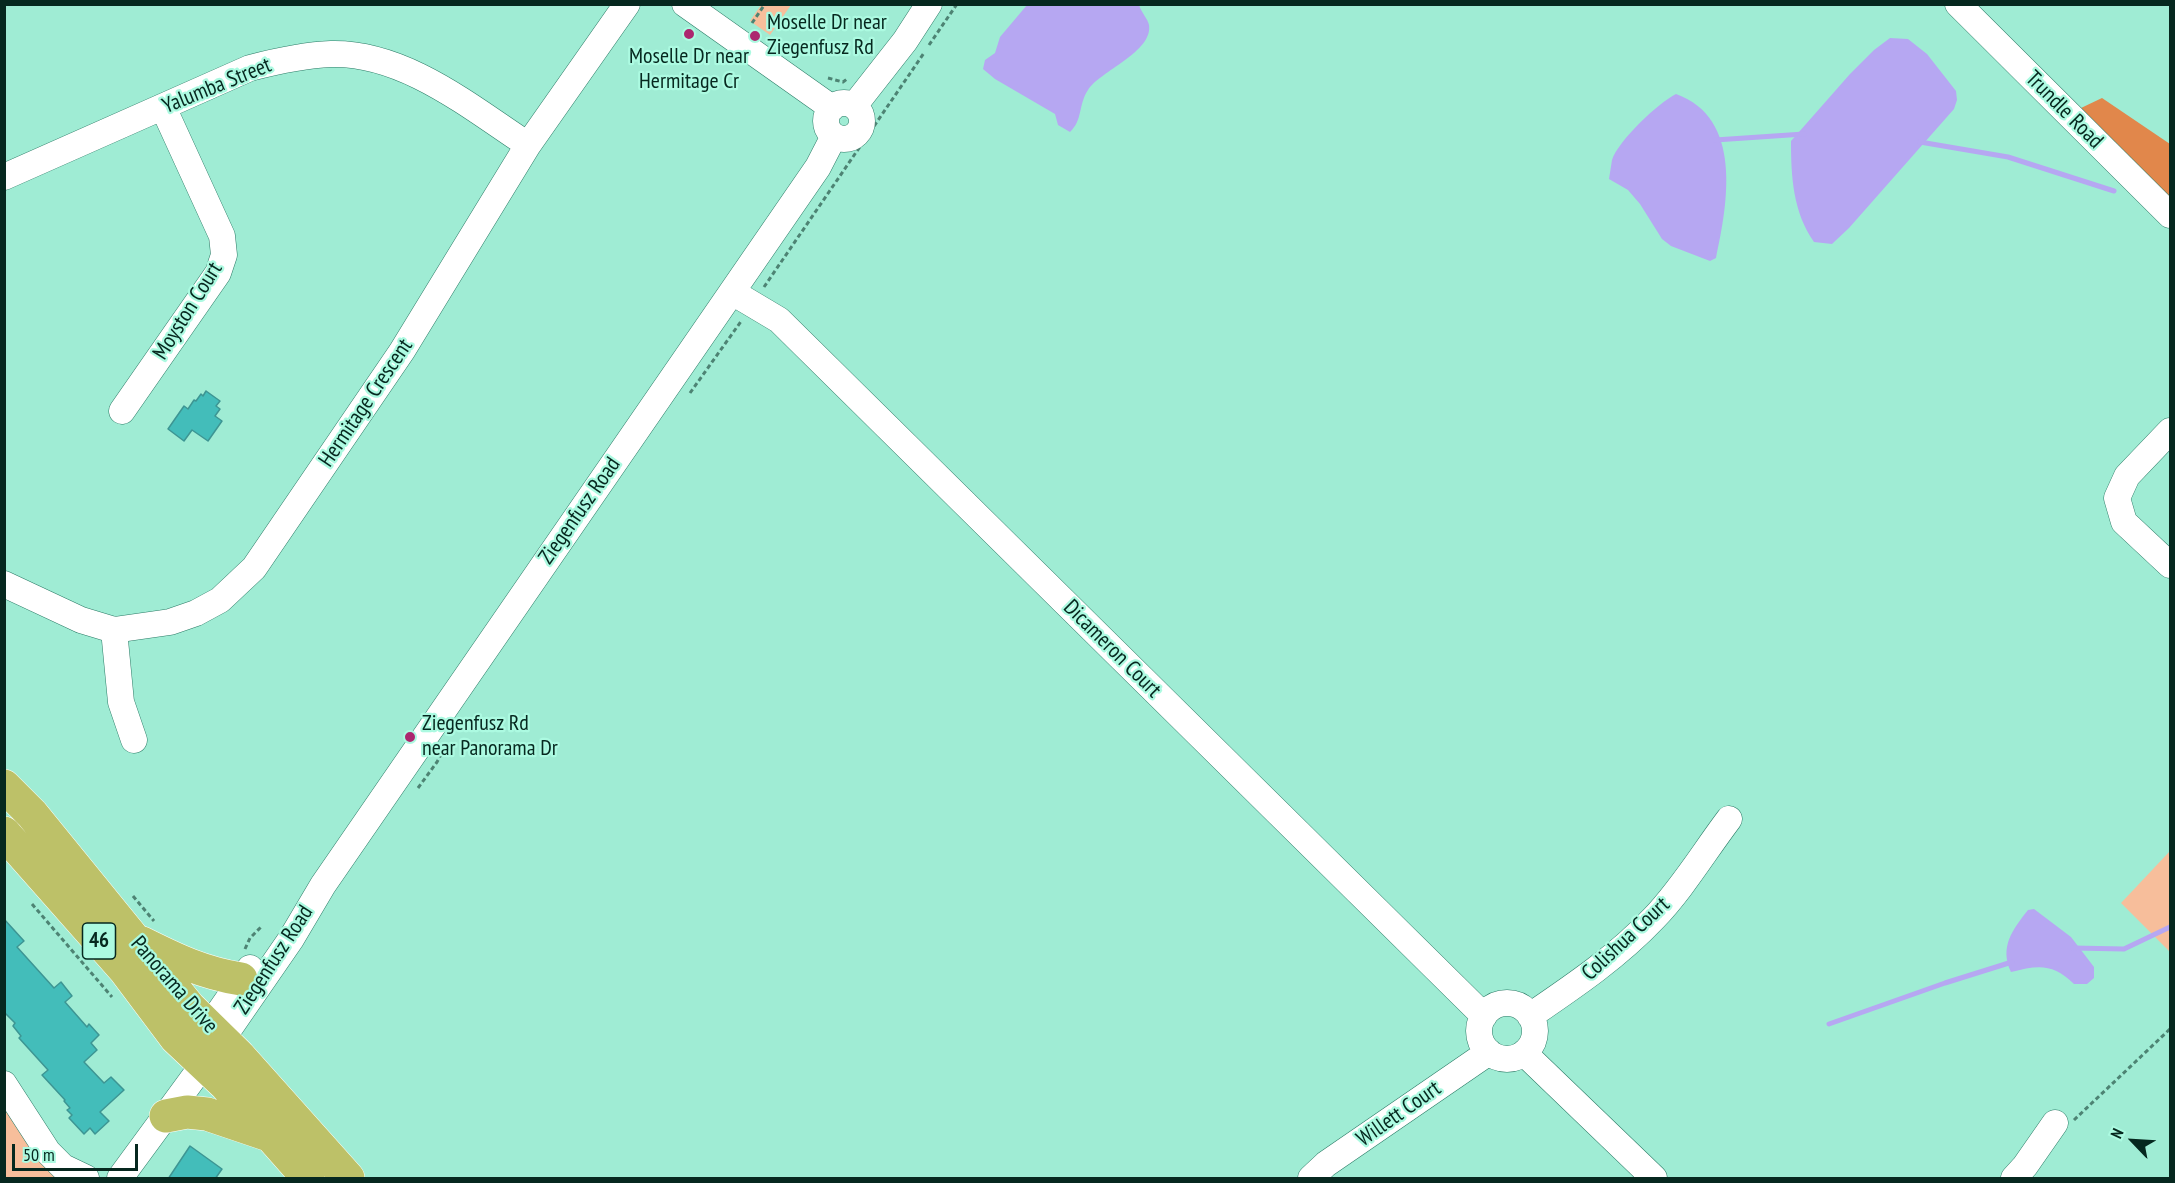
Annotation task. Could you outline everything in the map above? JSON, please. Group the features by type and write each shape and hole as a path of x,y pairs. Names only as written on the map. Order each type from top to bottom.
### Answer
{"main road":[{"name":"Panorama Drive","path":"4,786 146,933 189,1007 226,1085 308,1179"},
{"name":"Panorama Drive","path":"4,833 125,970 176,1038 206,1045 348,1179"},
{"path":"146,933 188,966 207,973 242,966"},
{"path":"166,1116 187,1112 207,1114 271,1136"}],"street":[{"name":"Hermitage Crescent","path":"4,584 81,620 114,630 170,622 196,613 220,600 254,568 402,351 528,144 627,4"},
{"path":"685,4 843,107 904,41 929,4"},
{"name":"Trundle Road","path":"1958,4 2170,215"},
{"name":"Yalumba Street","path":"4,177 250,68 292,57 334,54 381,61 427,79 528,144"},
{"name":"Moyston Court","path":"122,411 218,273 224,255 222,236 163,107"},
{"name":"Ziegenfusz Road","path":"206,1045 291,939 323,885 818,167 834,136 826,120 843,107"},
{"name":"Dicameron Court","path":"732,292 779,320 1484,1016"},
{"path":"2170,431 2127,476 2117,498 2124,522 2170,565"},
{"path":"114,630 121,702 134,740"},
{"name":"Colishua Court","path":"1530,1016 1606,962 1654,918 1730,819"},
{"name":"Ziegenfusz Road","path":"206,1045 242,966 323,885"},
{"path":"1511,1004 1525,1010 1530,1016 1535,1031 1530,1047 1524,1053 1510,1059 1503,1059 1489,1052 1484,1047 1479,1028 1484,1016 1496,1006 1511,1004"},
{"path":"120,1179 166,1116 206,1045"},
{"path":"115,1179 133,1134 206,1045"},
{"name":"Willett Court","path":"1311,1179 1326,1164 1489,1052"},
{"path":"1524,1053 1654,1179"},
{"path":"4,1084 48,1152 63,1167 86,1179"},
{"path":"2014,1179 2055,1123"}],"path":[{"path":"752,23 765,4"},
{"path":"764,287 957,4"},
{"path":"822,73 830,79 843,82 850,76"},
{"path":"684,401 747,314"},
{"path":"411,797 437,762 445,746"},
{"path":"130,893 146,933"},
{"path":"30,902 117,1003"},
{"path":"242,966 250,938 261,927"},
{"path":"2055,1123 2075,1120 2170,1029"}],"shaded area":[{"path":"761,5 791,5 770,35 750,21"},
{"path":"1027,5 1139,5 1149,25 1148,35 1143,44 1088,90 1077,122 1070,132 1058,125 1055,114 995,79 983,69 985,60 995,53 1000,37"},
{"path":"1890,38 1908,39 1927,54 1956,91 1957,100 1954,109 1849,228 1832,244 1814,242 1797,206 1791,141 1850,74"},
{"path":"1676,94 1697,106 1712,122 1721,142 1726,164 1724,213 1716,258 1710,261 1671,246 1662,239 1640,204 1628,190 1609,179 1612,160 1622,143 1649,114"},
{"path":"2102,98 2170,144 2170,198 2081,108"},
{"path":"2170,851 2170,952 2121,903"},
{"path":"2034,909 2071,937 2094,967 2094,978 2087,984 2074,984 2052,969 2037,967 2011,972 2006,954 2009,939 2028,910"},
{"path":"4,1106 57,1178 5,1178"}],"building":[{"path":"206,391 220,401 216,406 220,409 215,416 222,421 208,441 192,430 184,441 168,429 184,406 188,409 194,400 196,401 201,394 203,396"},
{"path":"4,919 24,941 17,947 54,988 61,982 72,996 65,1002 87,1027 89,1024 99,1035 91,1043 97,1050 84,1062 104,1083 111,1077 124,1090 100,1112 109,1121 95,1134 90,1128 84,1134 69,1118 72,1115 67,1110 70,1108 65,1100 42,1075 48,1070 19,1038 21,1036 13,1026 15,1023 4,1012"},
{"path":"190,1146 222,1169 215,1179 168,1179"}],"waterway":[{"path":"1715,140 1804,134"},
{"path":"1920,142 2008,157 2114,191"},
{"path":"2073,948 2124,949 2170,927"},
{"path":"1829,1024 2012,962"}],"place":[{"name":"Moselle Dr near Hermitage Cr","path":"689,34"},
{"name":"Moselle Dr near Ziegenfusz Rd","path":"755,36"},
{"name":"Ziegenfusz Rd near Panorama Dr","path":"410,737"}]}
